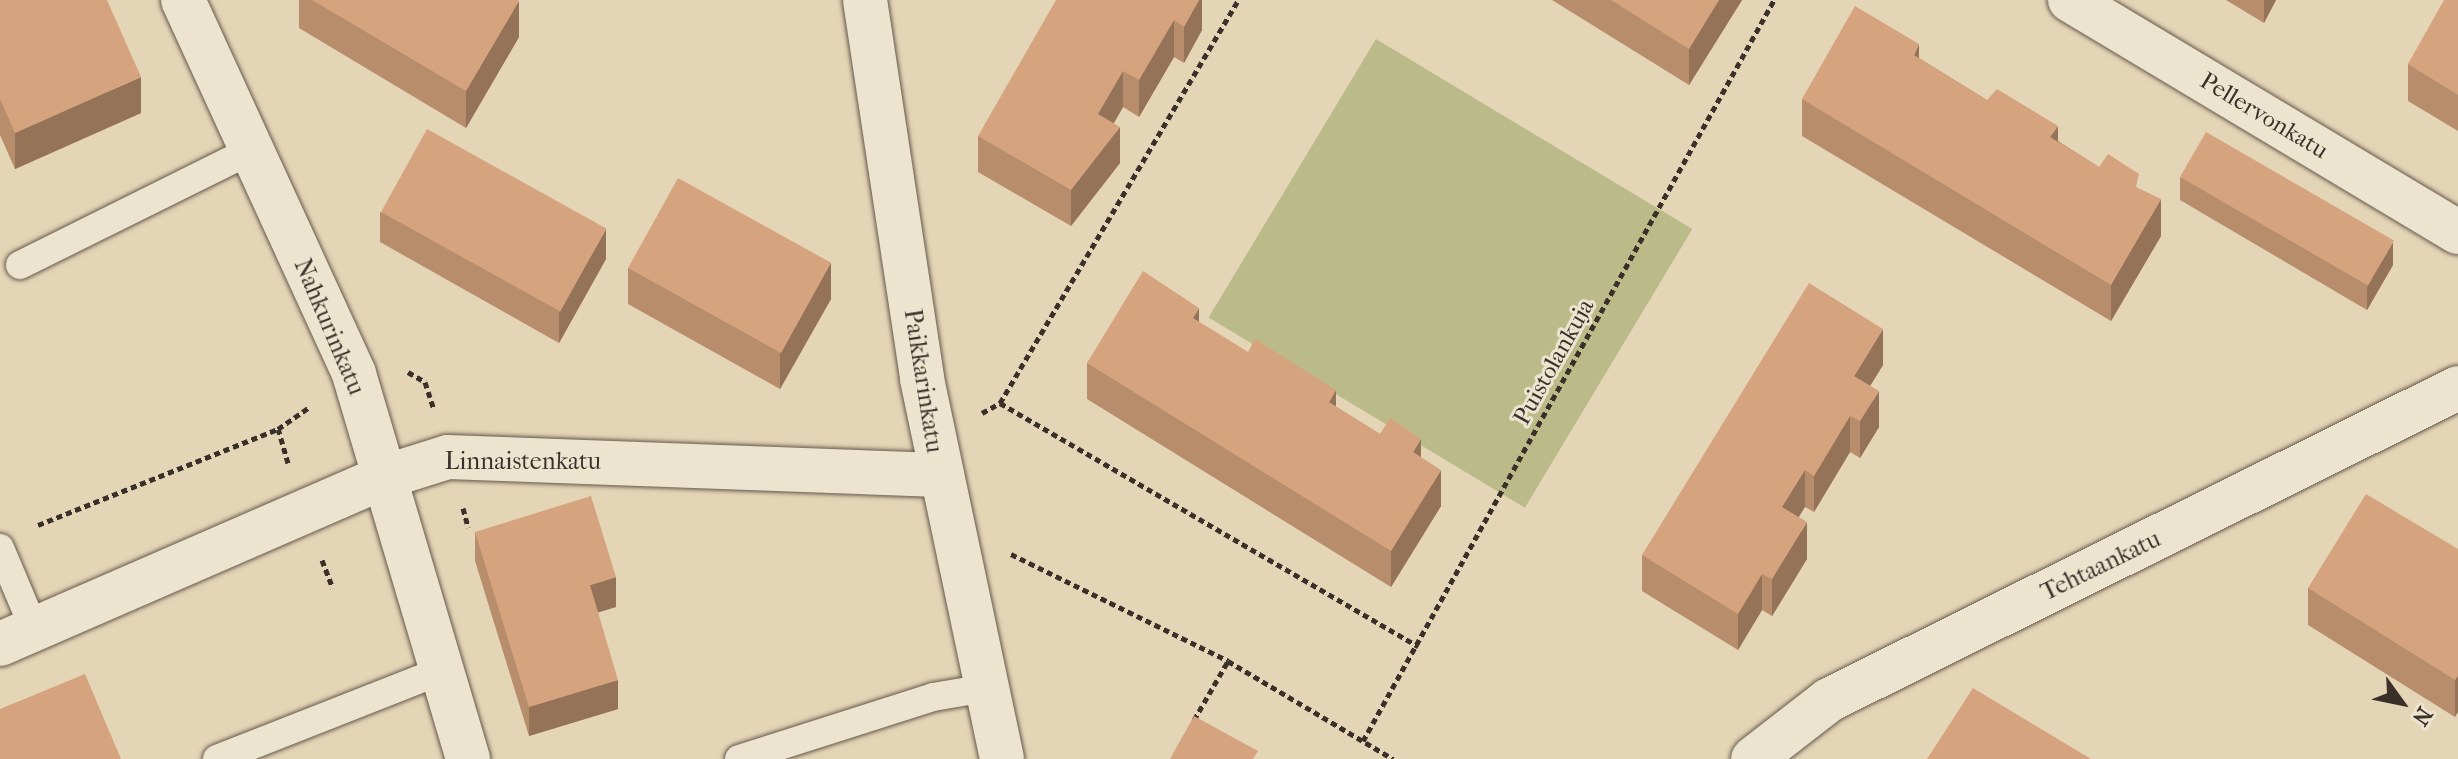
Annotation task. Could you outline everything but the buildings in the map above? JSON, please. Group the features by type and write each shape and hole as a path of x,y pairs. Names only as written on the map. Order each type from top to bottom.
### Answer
{"street":[{"name":"Nahkurinkatu","path":"183,0 354,374 381,478 468,759"},
{"name":"Paikkarinkatu","path":"865,0 939,475 1002,759"},
{"name":"Pellervonkatu","path":"2070,0 2458,232"},
{"name":"Tehtaankatu","path":"1753,759 1829,700 2458,388"},
{"name":"Linnaistenkatu","path":"17,636 381,478 448,457 939,475"}],"lane":[{"path":"20,265 252,150"},
{"path":"0,548 17,636"},
{"path":"217,759 440,671"},
{"path":"739,759 933,697 986,688"}],"path":[{"path":"974,417 1000,403 1238,0"},
{"name":"Puistolankuja","path":"1363,741 1774,0"},
{"path":"1000,403 1418,646"},
{"path":"29,528 278,429"},
{"path":"998,551 1228,661 1393,759"},
{"path":"1186,735 1228,661"}],"green space":[{"path":"1376,39 1692,229 1525,508 1209,318"}]}
